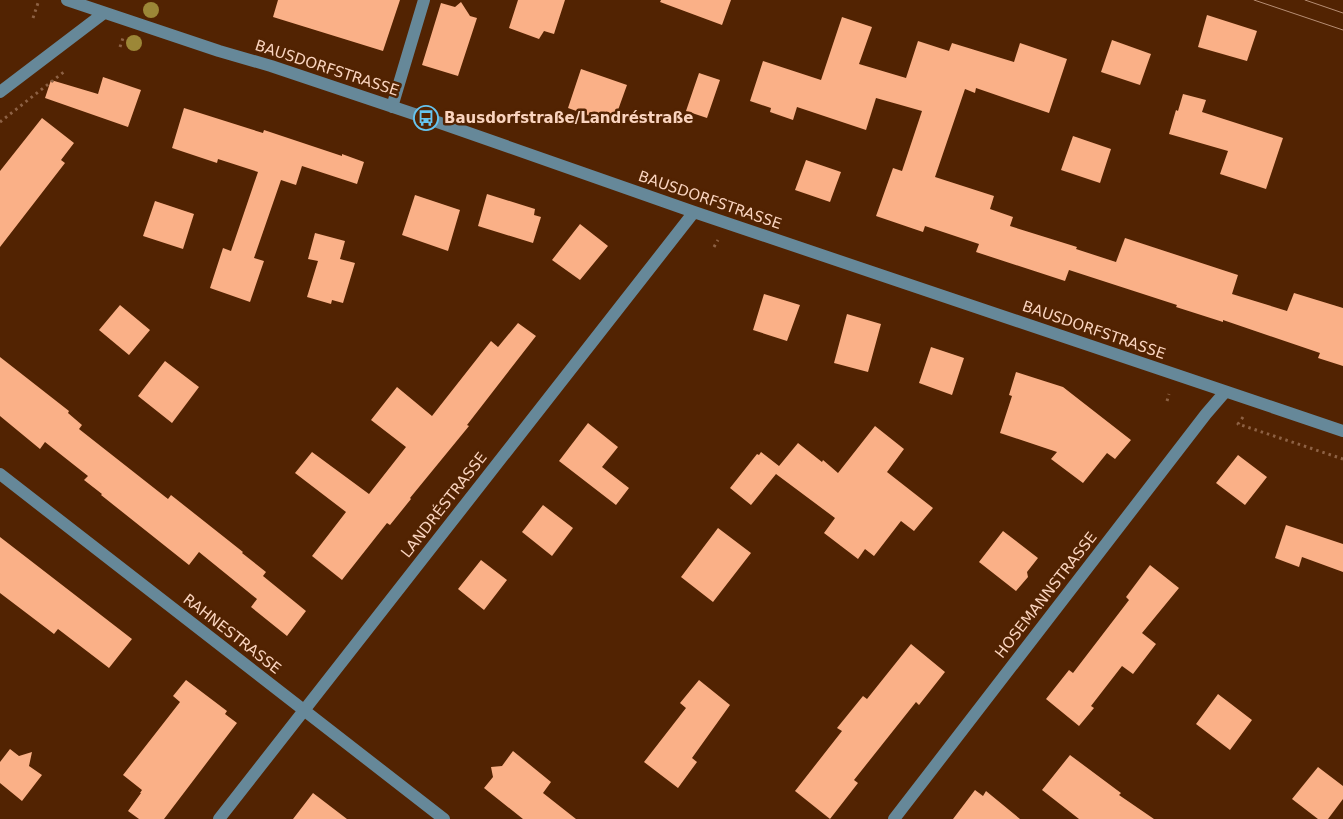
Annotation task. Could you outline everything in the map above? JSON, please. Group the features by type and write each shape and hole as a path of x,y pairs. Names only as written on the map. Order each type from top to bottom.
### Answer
{"street":[{"name":"BAUSDORFSTRASSE","path":"67,0 219,51 271,66 694,212 1343,431"},
{"path":"392,107 424,0"},
{"path":"0,92 104,13"},
{"name":"LANDRÉSTRASSE","path":"219,819 694,212"},
{"name":"HOSEMANNSTRASSE","path":"894,819 1194,429 1225,392"},
{"name":"RAHNESTRASSE","path":"0,474 444,819"}],"path":[{"path":"33,18 39,0"},
{"path":"0,122 66,70"},
{"path":"1238,424 1343,459"}],"building":[{"path":"278,0 400,0 383,51 273,17"},
{"path":"518,0 565,0 554,34 544,31 539,39 509,28"},
{"path":"661,0 731,0 722,25 660,2"},
{"path":"461,2 470,16 477,18 458,76 422,65 441,3 455,7"},
{"path":"1207,15 1257,31 1247,61 1198,47"},
{"path":"842,17 872,27 859,64 906,78 918,41 949,51 952,43 1014,62 1020,43 1067,59 1049,113 976,88 975,93 965,89 935,177 994,196 990,209 1013,217 1010,226 1077,247 1076,249 1116,262 1125,238 1238,275 1232,294 1287,311 1294,293 1343,308 1343,366 1318,358 1320,353 1223,320 1223,322 1176,307 1177,305 1069,270 1065,281 976,252 979,244 925,226 923,232 876,216 893,168 902,171 922,111 876,98 866,130 797,107 793,120 770,112 771,108 750,101 763,61 821,80"},
{"path":"1112,40 1151,54 1140,85 1101,72"},
{"path":"581,69 627,85 613,124 568,108"},
{"path":"699,73 720,80 707,118 686,111"},
{"path":"103,77 141,90 128,127 45,98 51,80 98,94"},
{"path":"1183,94 1206,100 1202,112 1283,138 1266,189 1220,174 1228,151 1169,134"},
{"path":"184,108 263,133 264,130 364,162 357,184 302,166 296,185 281,180 254,258 264,261 250,302 210,288 223,248 231,251 258,172 218,159 217,163 172,148"},
{"path":"42,118 74,143 61,160 65,163 0,247 0,171"},
{"path":"1073,136 1111,149 1100,183 1061,170"},
{"path":"806,160 841,172 830,202 795,190"},
{"path":"487,194 535,209 534,215 541,217 533,243 478,226"},
{"path":"415,195 460,210 448,251 402,235"},
{"path":"155,201 194,214 183,249 143,236"},
{"path":"580,224 608,246 580,280 552,260"},
{"path":"315,233 345,241 340,259 355,263 343,303 332,300 331,304 307,297 318,261 308,259"},
{"path":"764,294 800,305 787,341 753,330"},
{"path":"120,305 150,330 129,355 99,330"},
{"path":"847,314 881,324 868,372 834,363"},
{"path":"518,323 536,336 467,425 469,426 411,499 390,525 387,523 342,580 312,556 346,512 295,473 312,452 369,494 406,447 371,420 397,387 432,416 491,341 498,347"},
{"path":"931,347 964,358 952,395 919,383"},
{"path":"0,357 69,411 68,413 82,425 79,429 168,499 171,495 266,572 263,576 306,611 287,636 251,607 257,599 199,552 189,565 101,495 84,480 88,476 45,442 40,449 0,416"},
{"path":"165,361 199,387 172,423 138,396"},
{"path":"1016,372 1063,387 1131,440 1115,459 1107,453 1083,483 1051,459 1057,452 1000,433 1012,396 1009,395"},
{"path":"588,423 618,447 602,467 629,488 616,505 559,461"},
{"path":"875,426 904,449 887,472 933,508 914,531 901,521 874,556 865,549 858,559 824,533 835,518 776,474 751,505 730,488 757,454 759,455 761,452 779,466 798,443 838,473"},
{"path":"1238,455 1267,477 1245,505 1216,483"},
{"path":"543,505 573,528 552,556 522,532"},
{"path":"1286,525 1343,544 1343,572 1302,557 1299,567 1275,558"},
{"path":"718,528 751,553 713,602 681,577"},
{"path":"1003,531 1038,558 1027,572 1028,577 1016,591 979,562"},
{"path":"0,537 132,639 109,668 58,629 54,634 0,593"},
{"path":"481,560 507,580 484,610 458,589"},
{"path":"1150,565 1179,588 1142,633 1156,644 1133,674 1122,666 1091,706 1094,708 1079,726 1046,699 1069,670 1073,673 1129,600 1126,597"},
{"path":"911,644 945,672 919,705 916,702 854,780 858,783 830,819 795,791 842,731 837,728 863,696 867,699"},
{"path":"186,680 227,711 225,714 237,723 164,819 139,819 128,811 142,790 123,775 180,702 173,696"},
{"path":"699,680 730,705 692,758 697,762 678,788 644,762 686,708 680,703"},
{"path":"1218,694 1252,720 1230,750 1196,724"},
{"path":"10,749 19,756 32,752 29,766 42,775 22,801 0,783 0,762"},
{"path":"513,751 551,782 543,793 576,819 523,819 484,788 493,777 491,767 502,766"},
{"path":"1070,755 1121,793 1119,795 1154,819 1079,819 1042,790"},
{"path":"1318,767 1343,786 1343,799 1328,819 1318,819 1292,799"},
{"path":"975,790 983,796 986,791 1020,819 953,819"},
{"path":"313,793 347,819 293,819"}],"tram line":[{"path":"1254,0 1343,30"},
{"path":"1305,0 1343,13"}],"place":[{"name":"Bausdorfstraße/Landréstraße","path":"426,118"}]}
